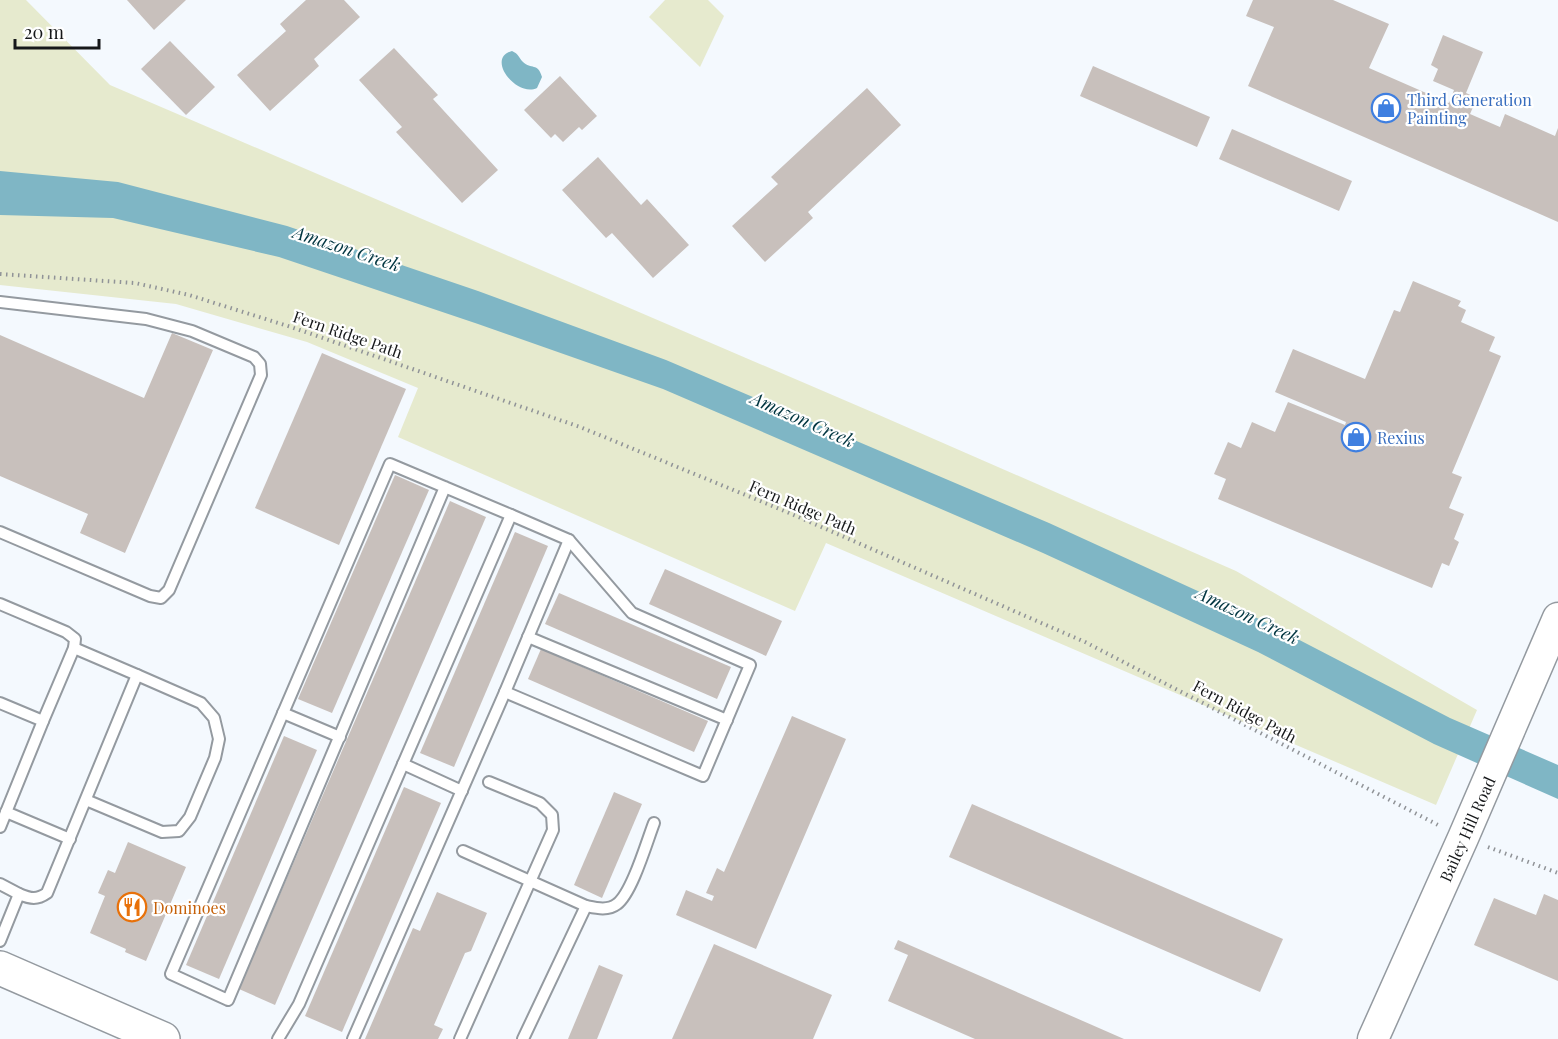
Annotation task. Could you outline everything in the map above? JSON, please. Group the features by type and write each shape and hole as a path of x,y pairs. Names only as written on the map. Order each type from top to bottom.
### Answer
{"main road":[{"name":"Bailey Hill Road","path":"1373,1039 1511,728 1555,635"},
{"path":"0,968 163,1039"}],"lane":[{"path":"0,302 146,319 192,331 254,357 260,364 261,375 169,590 161,598 150,596 0,532"},
{"path":"445,487 228,1000 171,974 390,464 445,487 511,515 569,540 632,613 750,665 703,776 505,692"},
{"path":"278,1039 299,1004 511,515"},
{"path":"354,1039 569,540"},
{"path":"0,604 66,632 75,639 74,648 0,827"},
{"path":"528,636 727,720"},
{"path":"74,648 201,703 214,718 219,739 215,758 190,817 179,831 162,832 86,800"},
{"path":"0,884 31,899 40,898 47,893 137,675"},
{"path":"0,703 43,721"},
{"path":"283,713 340,737"},
{"path":"403,764 462,791"},
{"path":"460,1039 553,830 552,815 540,802 489,782"},
{"path":"6,812 70,839"},
{"path":"463,851 585,906 601,909 617,904 629,889 654,823"},
{"path":"0,941 19,894"},
{"path":"523,1039 585,906"}],"path":[{"name":"Fern Ridge Path","path":"0,274 135,283 189,295 291,327 580,427 787,512 1085,642 1466,831 1558,873"}],"green space":[{"path":"0,0 26,0 110,85 1236,571 1477,710 1436,805 826,543 795,611 398,437 418,388 307,342 176,304 0,285"},
{"path":"665,0 708,0 724,16 700,67 649,17"}],"water":[{"path":"512,51 526,64 538,69 542,77 537,88 529,90 521,87 507,76 502,61 505,55"},
{"name":"Amazon Creek","path":"0,171 118,182 287,226 478,291 666,360 1049,523 1259,619 1450,718 1558,765 1558,799 1434,744 1258,652 1043,553 663,389 279,257 113,218 0,215"}],"building":[{"path":"127,0 186,0 154,30"},
{"path":"306,0 344,0 360,17 314,59 319,66 270,111 237,75 286,31 280,24"},
{"name":"Third Generation Painting","path":"1253,0 1333,0 1389,24 1369,68 1449,103 1454,90 1433,81 1438,69 1431,65 1443,35 1483,52 1466,93 1477,98 1470,114 1500,127 1505,114 1555,136 1558,128 1558,222 1248,86 1274,27 1246,16"},
{"path":"170,41 215,87 186,115 141,69"},
{"path":"394,48 438,95 433,99 498,170 462,203 396,132 402,127 359,80"},
{"path":"1093,66 1210,117 1197,147 1080,96"},
{"path":"560,76 597,116 582,130 579,127 563,142 555,134 551,138 524,110"},
{"path":"867,88 901,125 808,212 813,218 765,262 732,226 778,184 771,177"},
{"path":"1232,129 1352,181 1339,211 1219,159"},
{"path":"598,157 641,205 647,199 689,245 653,278 612,233 606,238 562,190"},
{"name":"Rexius","path":"1413,281 1461,301 1458,306 1466,310 1461,322 1495,337 1489,351 1501,356 1452,473 1462,477 1449,508 1464,514 1454,539 1459,542 1449,566 1442,563 1432,588 1218,499 1226,479 1214,474 1228,442 1241,448 1252,422 1275,432 1288,402 1345,425 1346,422 1275,392 1293,349 1365,379 1394,310 1400,312"},
{"path":"172,333 213,350 125,553 80,533 88,514 0,476 0,335 144,398"},
{"path":"322,353 406,389 339,545 255,508"},
{"path":"395,475 429,490 332,713 298,699"},
{"path":"450,501 486,517 275,1005 239,989"},
{"path":"515,532 548,546 454,767 420,753"},
{"path":"665,569 782,621 766,656 649,604"},
{"path":"559,593 731,667 717,699 545,624"},
{"path":"541,649 708,721 694,752 528,679"},
{"path":"792,716 846,739 756,949 676,915 686,890 712,901 714,896 706,893 717,868 724,872"},
{"path":"284,736 317,750 219,979 186,965"},
{"path":"404,787 441,803 342,1032 305,1016"},
{"path":"614,792 642,804 602,898 574,885"},
{"path":"972,804 1283,939 1260,992 949,857"},
{"path":"128,842 186,867 146,961 90,933 105,896 98,893 108,870 115,873"},
{"path":"437,892 487,913 471,951 465,953 434,1025 443,1029 438,1039 365,1039 413,928 420,931"},
{"path":"1544,894 1558,900 1558,981 1474,945 1494,898 1536,915"},
{"path":"898,940 1124,1039 975,1039 888,1001 908,955 894,949"},
{"path":"714,944 832,995 813,1039 672,1039"},
{"path":"599,965 623,975 597,1039 568,1039"}],"place":[{"name":"Third Generation Painting","path":"1386,108"},
{"name":"Rexius","path":"1356,437"},
{"name":"Dominoes","path":"132,907"}]}
